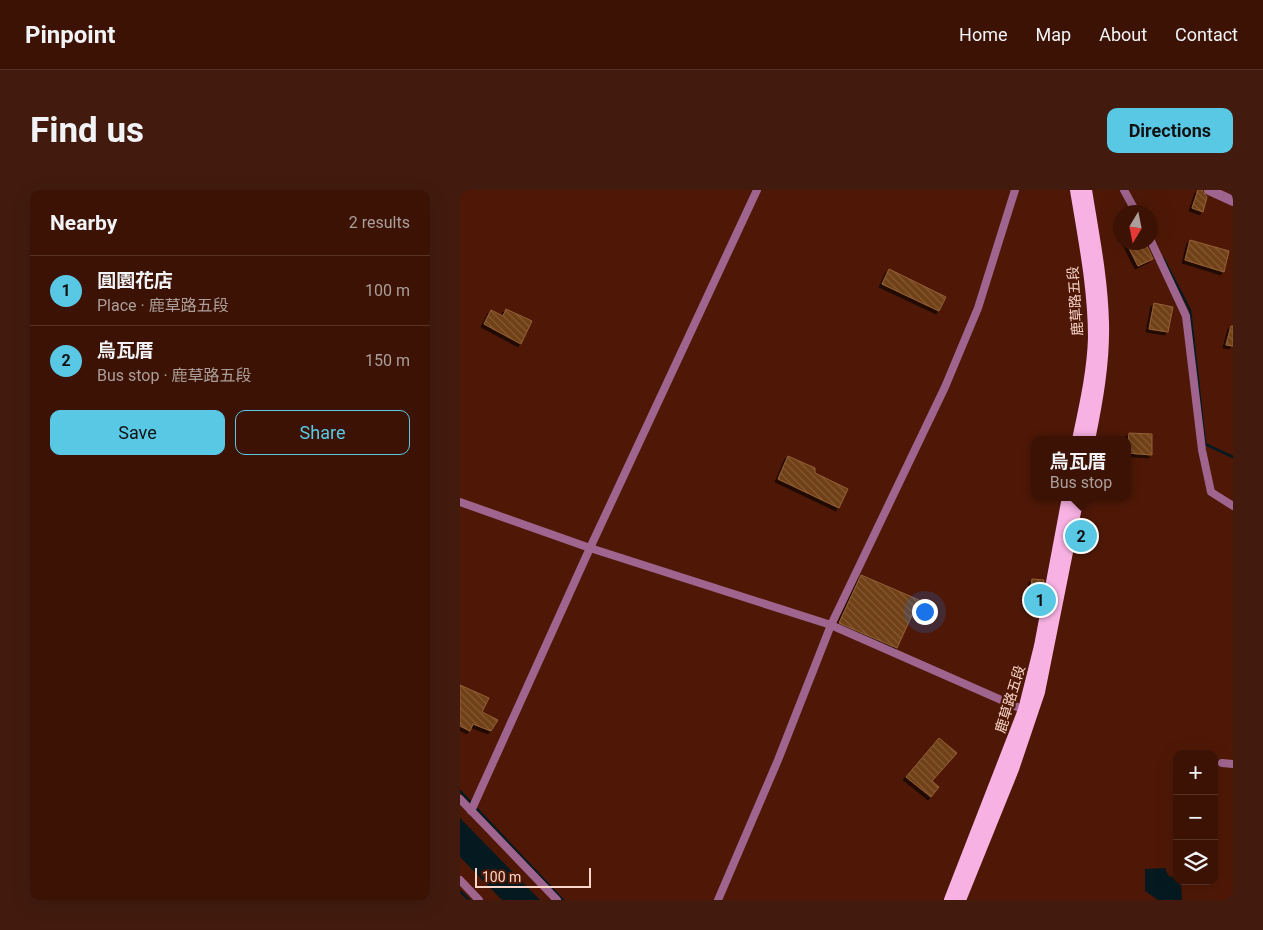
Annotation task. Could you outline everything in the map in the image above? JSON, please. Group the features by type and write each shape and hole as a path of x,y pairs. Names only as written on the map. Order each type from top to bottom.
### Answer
{"main road":[{"name":"鹿草路五段","path":"1076,190 1090,278 1094,338 1092,367 1079,436"},
{"name":"鹿草路五段","path":"1086,190 1103,323 1101,375 1090,436"},
{"name":"鹿草路五段","path":"950,900 1024,710 1040,646 1067,501"},
{"name":"鹿草路五段","path":"960,900 1013,768 1039,692 1077,501"}],"street":[{"path":"471,811 590,548 756,190"},
{"path":"718,900 775,769 831,625 945,387 978,308 1015,190"},
{"path":"1124,190 1132,205"},
{"path":"1209,190 1233,201"},
{"path":"1155,250 1186,316 1202,450 1211,492 1233,506"},
{"path":"460,502 590,548 831,625 1024,710"},
{"path":"1222,763 1233,764"},
{"path":"460,799 557,900"},
{"path":"460,880 479,900"}],"water":[{"path":"460,818 540,900 502,900 460,857"},
{"path":"1165,868 1168,875 1173,877 1173,885 1181,885 1182,900 1158,900 1145,891 1145,869"}],"building":[{"path":"1198,190 1202,190 1207,197 1203,212 1192,208"},
{"path":"1190,240 1229,251 1224,272 1185,260"},
{"path":"1130,250 1149,250 1153,259 1138,266"},
{"path":"889,269 946,297 939,311 882,284"},
{"path":"1154,303 1173,307 1168,332 1149,329"},
{"path":"506,309 532,321 521,344 484,324 491,310 503,316"},
{"path":"1231,326 1233,326 1233,346 1226,345"},
{"path":"1129,433 1152,434 1152,455 1131,453 1131,436 1129,436"},
{"path":"788,456 815,468 815,473 848,489 839,508 778,479"},
{"path":"861,575 919,600 897,648 839,623"},
{"path":"1032,579 1044,580 1040,603 1029,601"},
{"path":"460,685 489,698 482,712 498,720 491,731 473,724 470,731 460,726"},
{"path":"939,738 957,753 932,781 939,787 931,797 906,777"}],"waterway":[{"path":"1163,258 1190,310 1205,444 1233,457"},
{"path":"460,791 563,900"},
{"path":"460,891 469,900"}],"place":[{"name":"烏瓦厝","path":"1081,536"},
{"name":"圓園花店","path":"1040,600"}]}
